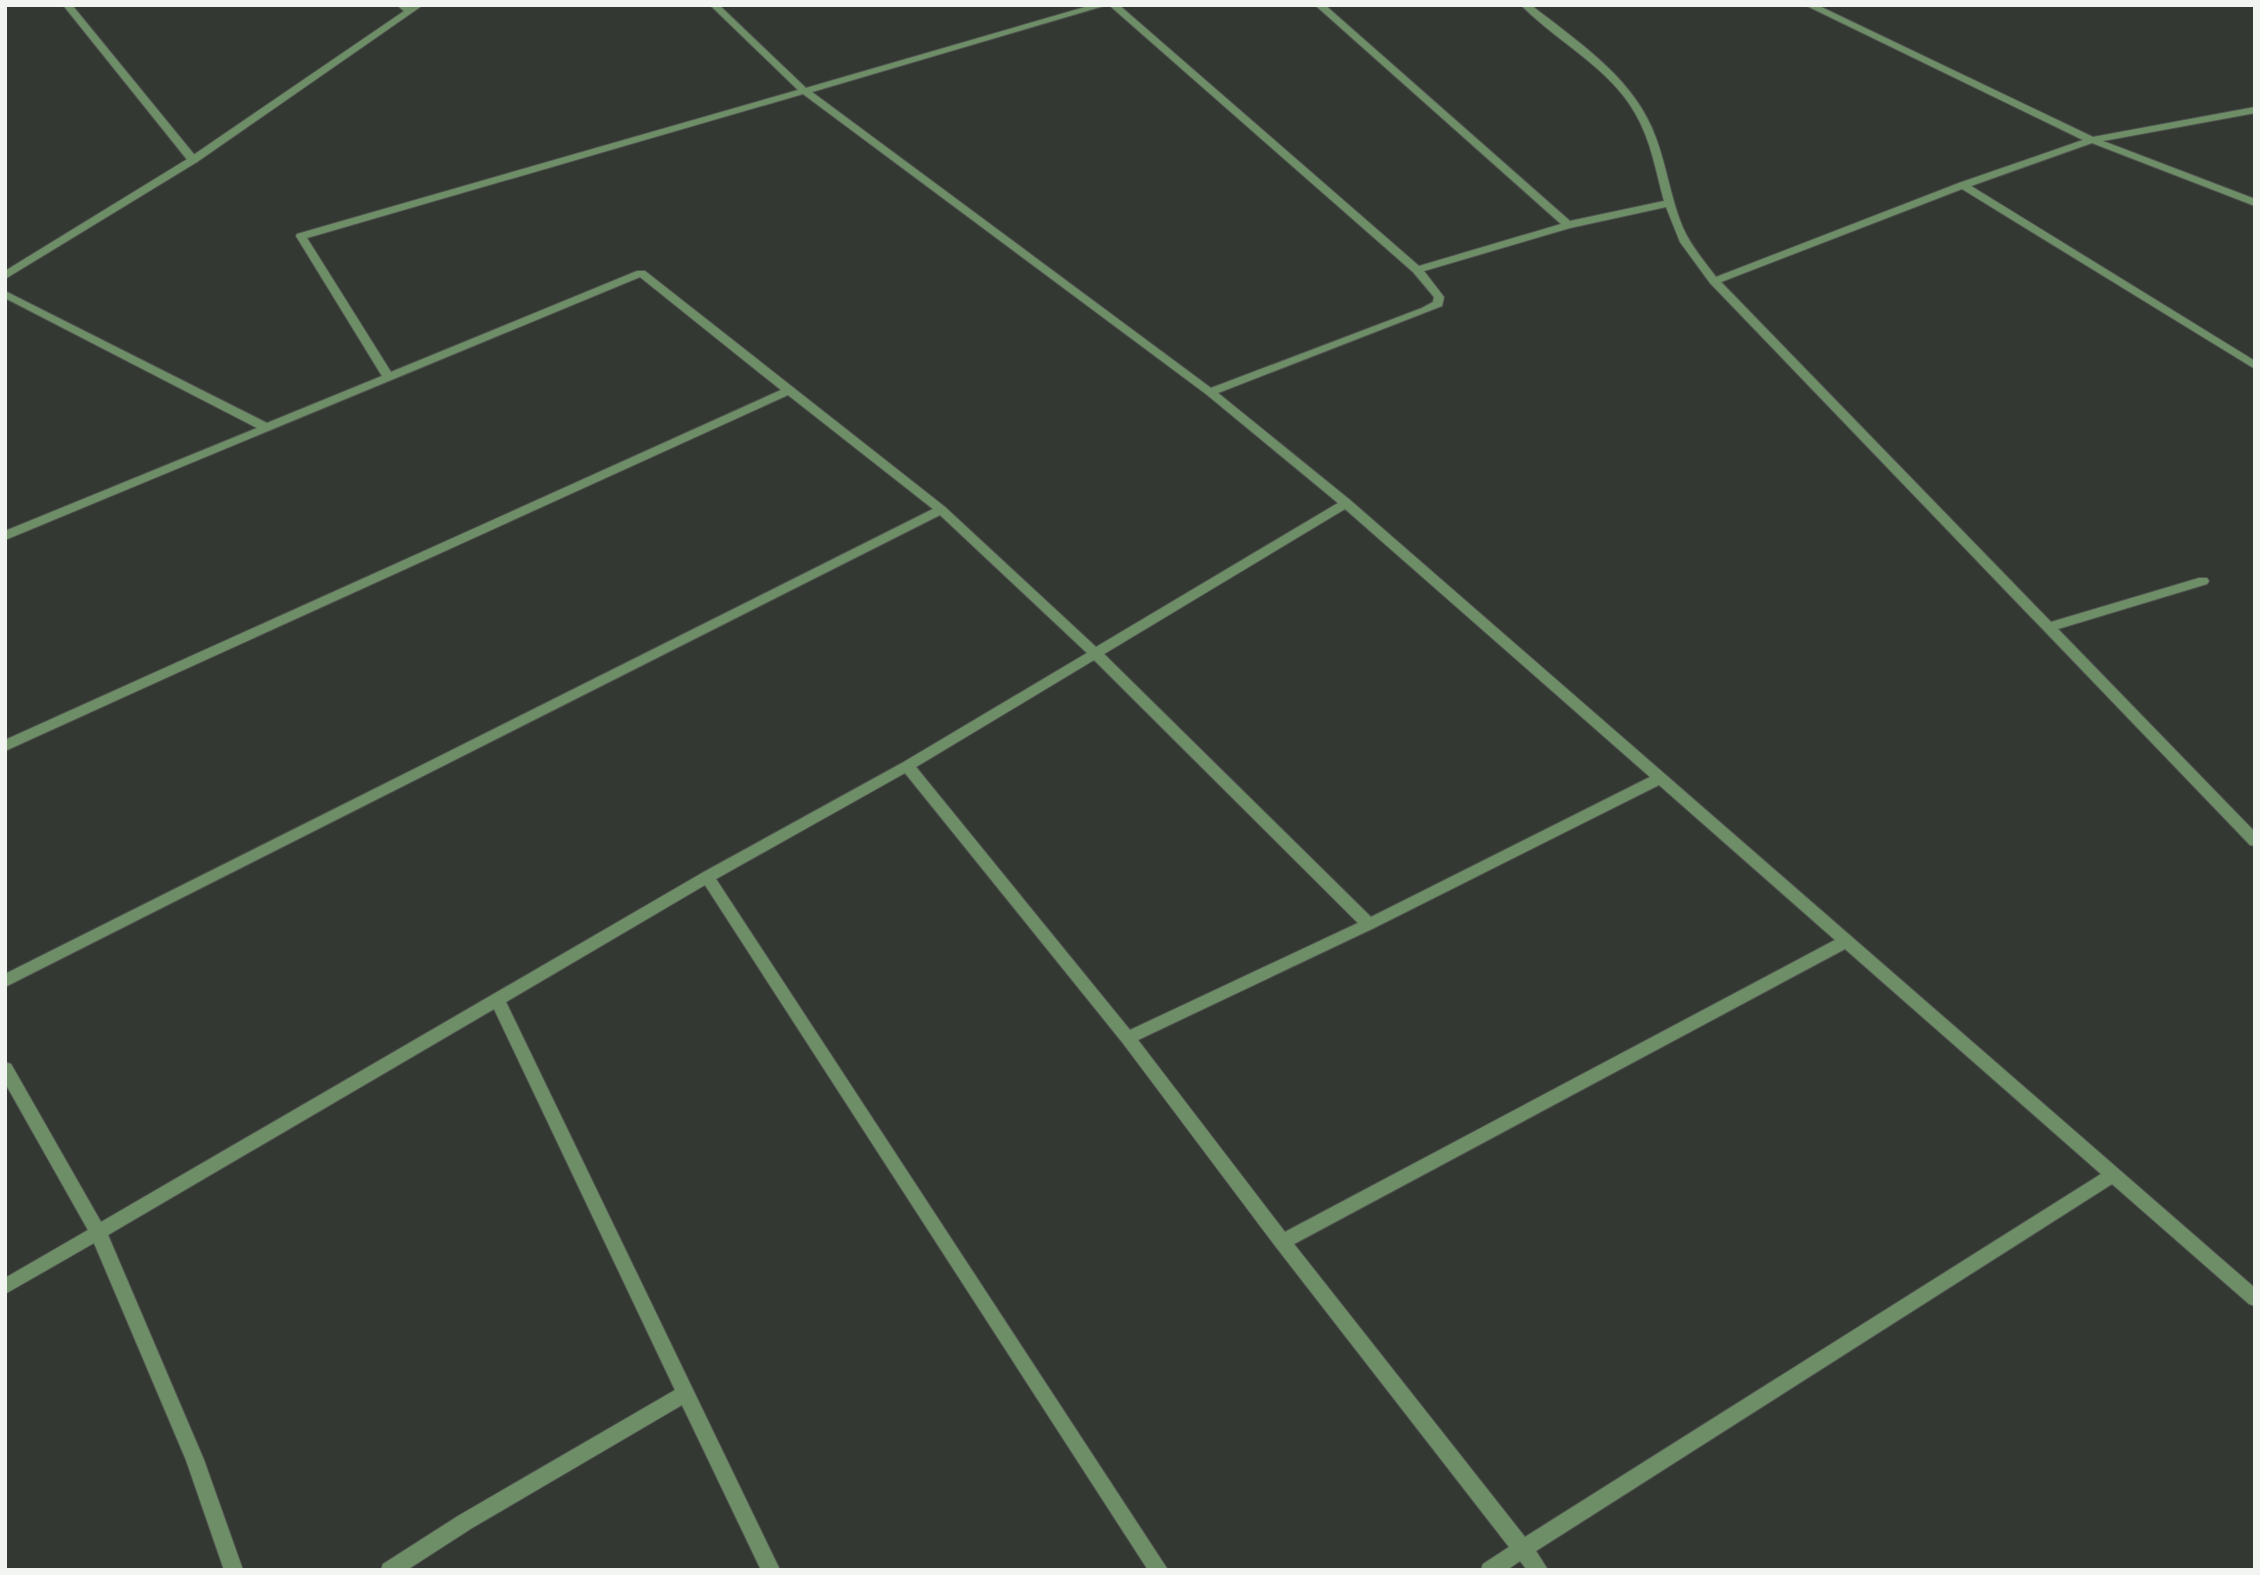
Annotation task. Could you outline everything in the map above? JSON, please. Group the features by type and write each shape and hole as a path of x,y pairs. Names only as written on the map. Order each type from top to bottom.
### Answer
{"street":[{"path":"67,5 193,160"},
{"path":"5,276 193,160 405,8 419,5"},
{"path":"714,5 803,90 1210,392 1346,503 2255,1300"},
{"path":"388,377 301,236 1103,5"},
{"path":"1113,5 1417,270 1439,297 1438,304 1210,392"},
{"path":"1318,5 1568,225"},
{"path":"1525,5 1575,46 1621,89 1639,110 1651,138 1678,228 1692,254 1714,281 2255,841"},
{"path":"1809,5 2092,140 2255,203"},
{"path":"1714,281 2092,140 2255,110"},
{"path":"1963,186 2255,366"},
{"path":"1417,270 1568,225 1670,203"},
{"path":"5,536 641,273 941,510 1094,653 1369,925"},
{"path":"5,294 267,428"},
{"path":"5,746 790,390"},
{"path":"5,1287 708,877 908,766 1346,503"},
{"path":"5,981 941,510"},
{"path":"2050,627 2203,581"},
{"path":"908,766 1128,1038 1282,1242 1539,1570"},
{"path":"1128,1038 1369,925 1658,779"},
{"path":"708,877 1159,1570"},
{"path":"1282,1242 1846,941"},
{"path":"497,1000 771,1570"},
{"path":"5,1068 98,1232 194,1460 234,1570"},
{"path":"1490,1570 2113,1175"},
{"path":"390,1570 465,1522 685,1394"}]}
